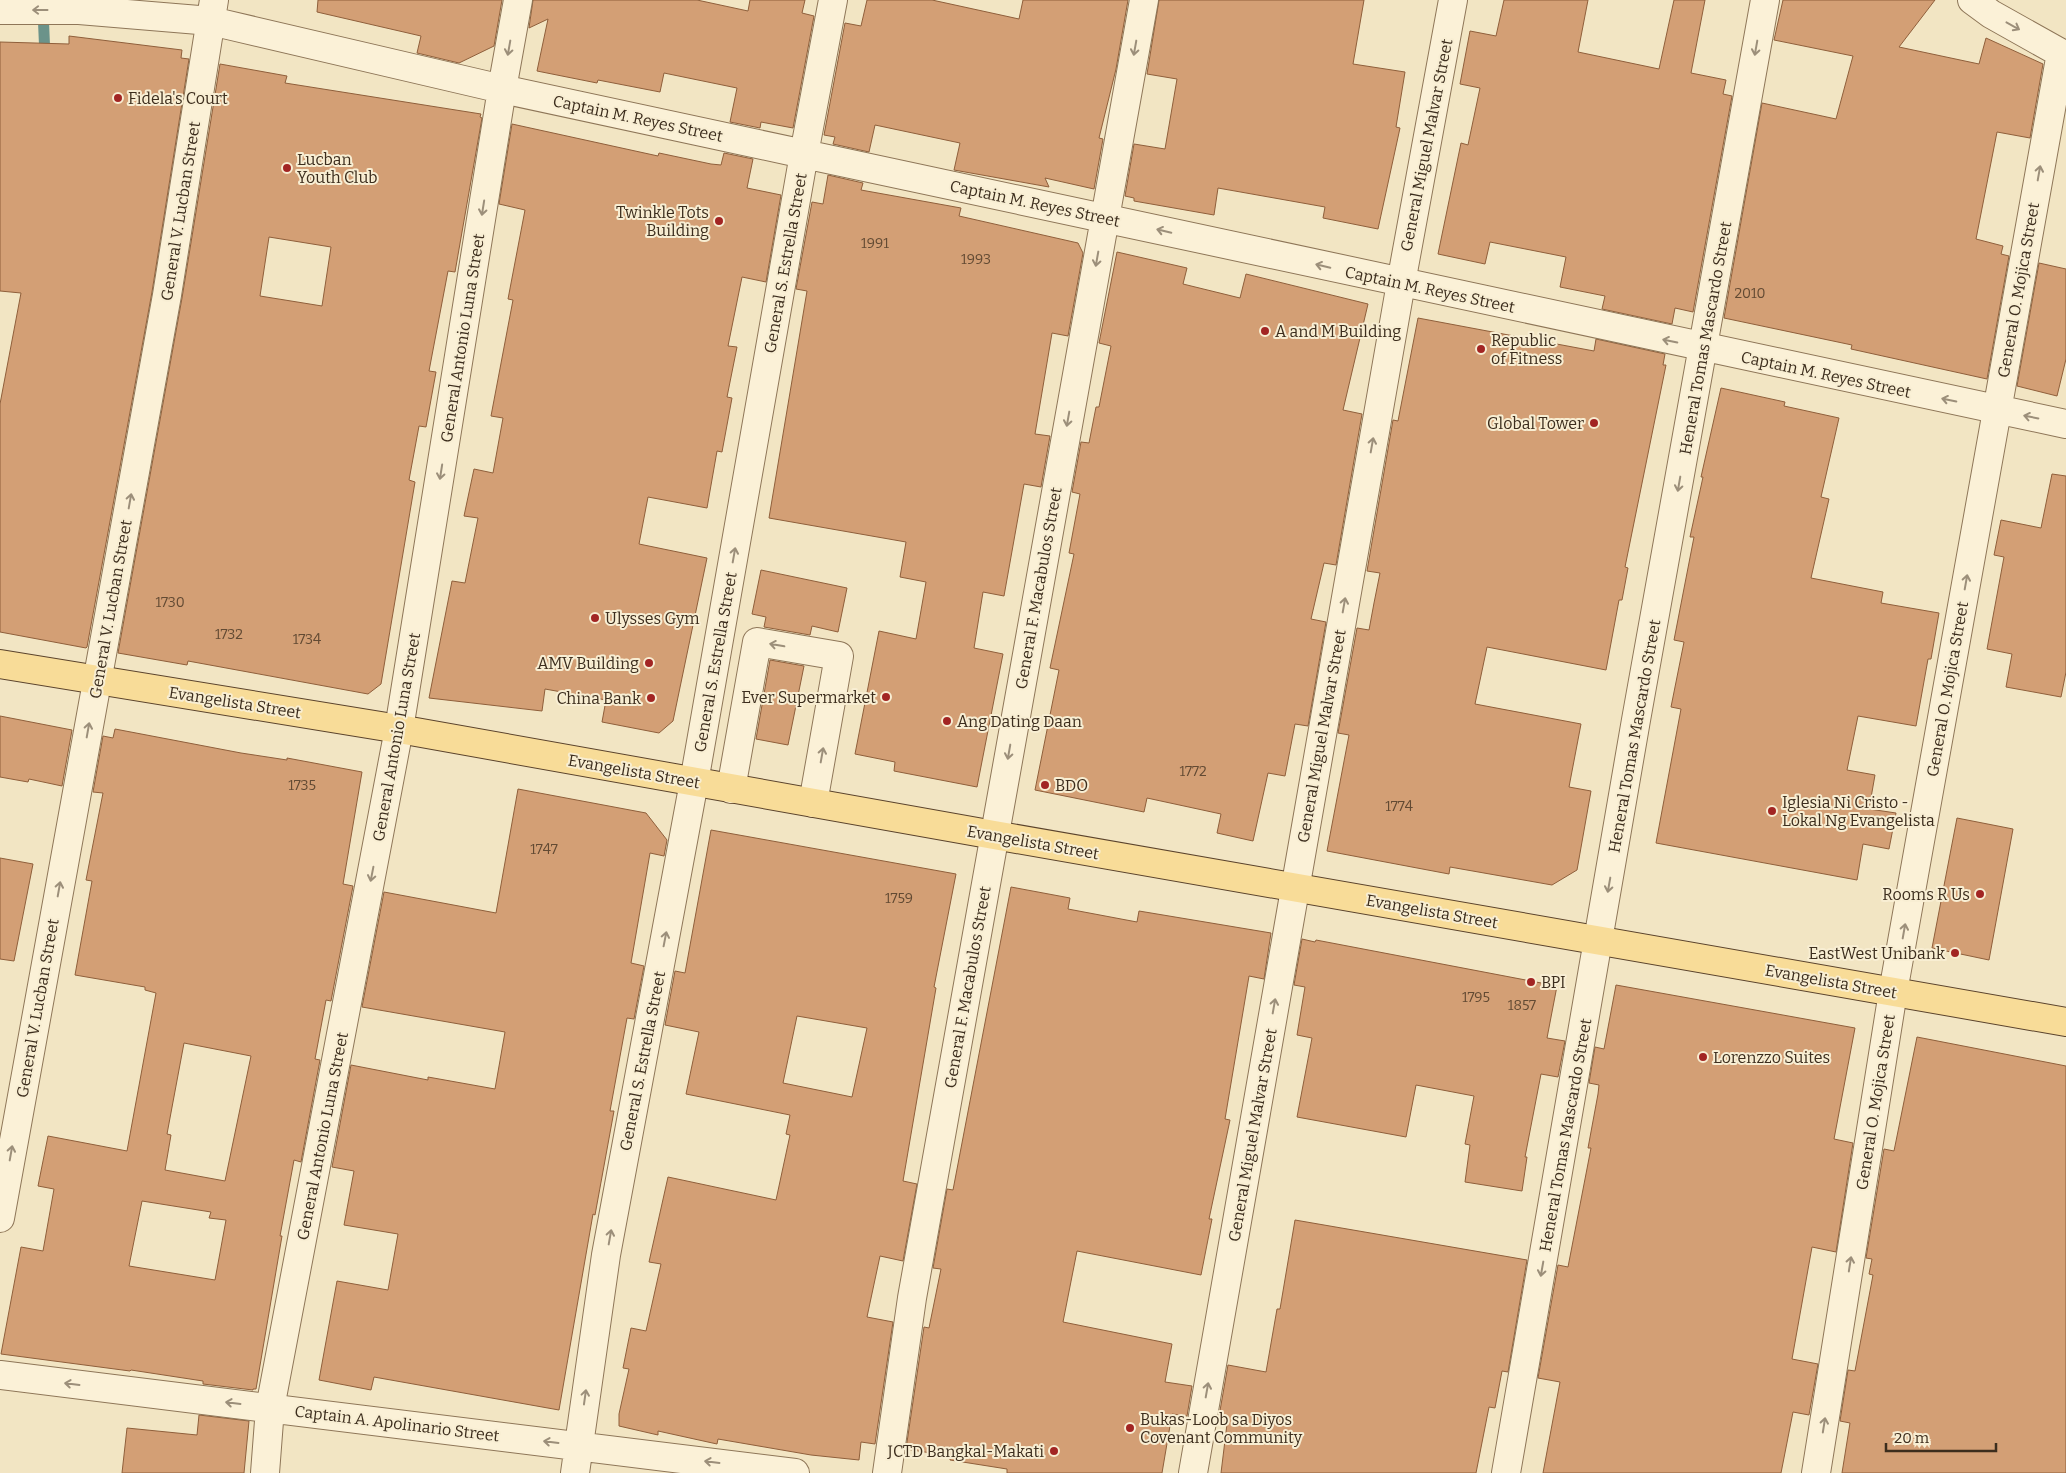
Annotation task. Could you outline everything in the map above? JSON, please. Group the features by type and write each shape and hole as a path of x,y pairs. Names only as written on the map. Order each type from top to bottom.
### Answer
{"main road":[{"name":"Evangelista Street","path":"0,664 400,729 731,789 2066,1022"}],"street":[{"name":"General Antonio Luna Street","path":"265,1473 270,1408 400,729 502,89 518,0"},
{"name":"General S. Estrella Street","path":"575,1473 606,1255 694,782 804,154 833,0"},
{"name":"General F. Macabulos Street","path":"887,1473 912,1298 1144,0"},
{"name":"General Miguel Malvar Street","path":"1193,1473 1400,283 1454,0"},
{"name":"Heneral Tomas Mascardo Street","path":"1506,1473 1636,720 1765,0"},
{"path":"1972,0 1991,14 2063,55"},
{"name":"Captain M. Reyes Street","path":"0,10 213,10 502,89 1104,217 1703,348 2066,424"},
{"name":"General V. Lucban Street","path":"0,1218 167,295 213,10"},
{"name":"General O. Mojica Street","path":"1816,1473 1893,992 1997,410 2063,55"},
{"path":"731,789 757,642 839,656 813,803"},
{"name":"Captain A. Apolinario Street","path":"0,1375 795,1473"}],"building":[{"path":"318,0 502,0 494,46 459,63 417,53 421,36 317,12"},
{"path":"533,0 697,0 748,11 750,0 805,0 802,13 814,16 793,128 761,122 760,128 730,122 737,88 664,73 660,92 598,80 597,83 537,71 548,19 529,28"},
{"path":"867,0 932,0 1019,19 1023,0 1128,0 1116,69 1099,138 1103,139 1094,189 1045,178 1049,187 954,170 960,143 875,125 869,152 833,144 835,137 824,135 845,23 861,26"},
{"path":"1159,0 1364,0 1353,64 1405,72 1396,127 1400,128 1378,229 1323,218 1325,207 1218,188 1214,215 1134,201 1134,198 1125,196 1134,144 1165,149 1177,79 1147,74"},
{"path":"1504,0 1588,0 1578,52 1659,69 1674,0 1705,0 1691,73 1726,80 1723,94 1732,96 1693,312 1675,308 1672,324 1602,309 1605,296 1560,287 1566,257 1490,242 1485,264 1438,254 1461,143 1468,145 1480,88 1460,84 1470,31 1496,36"},
{"path":"1783,0 1935,0 1899,47 1979,64 1986,38 2043,64 2030,138 1997,132 1976,239 2003,246 2001,254 2009,256 1987,379 1851,349 1852,345 1724,318 1762,103 1836,119 1853,56 1774,40"},
{"path":"69,36 182,50 181,58 189,59 152,292 86,648 0,632 0,404 21,293 0,291 0,42 69,44"},
{"path":"220,64 287,76 285,83 481,114 480,117 482,118 455,272 448,271 429,371 436,372 426,427 419,426 409,480 415,482 381,684 368,694 188,661 187,665 118,653 182,298","holes":["269,237 331,247 322,306 260,296"]},
{"path":"512,124 658,156 659,153 711,164 721,165 724,153 753,159 747,188 781,195 766,282 742,277 728,346 737,347 727,397 732,398 722,452 717,451 707,508 648,497 639,544 707,558 673,721 659,733 602,722 606,700 545,689 542,711 429,698 452,581 465,583 478,518 464,516 474,469 493,473 503,418 491,416 513,300 508,299 525,210 499,204"},
{"path":"828,175 863,183 861,190 961,208 959,216 1078,243 1083,253 1068,336 1052,333 1035,434 1050,436 1041,487 1024,484 1004,596 983,592 974,648 1003,654 977,787 894,771 895,762 855,754 879,631 916,639 926,582 900,577 906,542 769,518 807,291 796,289 812,202 823,204"},
{"path":"1117,252 1187,268 1183,284 1240,298 1246,274 1368,304 1343,410 1362,414 1336,565 1324,563 1311,619 1326,622 1308,726 1295,724 1285,776 1268,773 1253,841 1217,833 1221,814 1147,798 1144,812 1035,790 1059,670 1050,668 1074,554 1069,553 1080,494 1072,492 1081,442 1089,443 1096,407 1099,407 1111,346 1099,343"},
{"path":"2039,263 2066,269 2066,359 2057,396 2017,386"},
{"path":"1418,318 1594,351 1596,339 1665,354 1663,365 1666,365 1625,567 1628,568 1622,600 1619,600 1606,670 1487,647 1475,704 1581,724 1569,787 1591,791 1577,870 1552,885 1450,867 1449,874 1327,851 1349,735 1338,733 1357,628 1369,630 1380,573 1367,571 1393,420 1398,421"},
{"path":"1721,388 1785,402 1784,406 1839,418 1821,497 1829,499 1811,578 1883,592 1881,603 1939,613 1931,659 1928,659 1916,726 1858,716 1847,770 1875,775 1869,809 1896,813 1889,849 1863,844 1857,880 1656,843 1681,709 1671,707 1684,642 1674,640 1694,537 1690,537 1703,477 1701,477"},
{"path":"2052,474 2066,476 2066,672 2061,697 2006,687 2012,654 1987,649 2004,557 1994,555 2001,520 2041,528"},
{"path":"761,570 847,588 838,632 812,626 810,635 764,627 766,617 752,614"},
{"path":"770,660 804,666 788,745 756,739"},
{"path":"0,716 72,730 62,786 29,779 28,782 0,777"},
{"path":"115,729 241,753 287,760 287,758 362,772 343,884 353,886 331,1001 326,1000 315,1059 320,1060 301,1162 294,1160 256,1389 253,1390 203,1384 203,1381 131,1370 1,1354 21,1247 43,1251 54,1189 38,1186 48,1136 127,1151 156,993 145,990 145,987 75,975 92,881 86,880 103,793 93,792 103,736 113,738","holes":["184,1043 251,1056 225,1181 165,1170 171,1135 167,1134","142,1201 211,1212 209,1218 226,1220 215,1280 129,1266"]},
{"path":"518,789 646,813 667,840 664,856 650,853 631,963 644,966 634,1019 627,1018 610,1111 614,1111 595,1215 593,1214 559,1410 374,1377 371,1390 319,1380 337,1281 388,1290 398,1234 344,1225 354,1171 332,1167 351,1065 428,1080 428,1077 495,1089 505,1032 362,1007 384,892 496,913"},
{"path":"1957,818 2013,829 1989,960 1932,948"},
{"path":"711,830 956,874 934,987 936,988 903,1181 917,1184 903,1261 880,1256 867,1317 893,1322 875,1444 861,1442 859,1460 811,1455 718,1439 717,1444 658,1431 658,1435 619,1426 619,1414 629,1369 623,1368 631,1328 646,1331 661,1264 649,1262 668,1177 776,1200 790,1135 786,1134 790,1115 686,1094 699,1032 665,1025 675,971 685,973","holes":["797,1016 867,1028 852,1097 783,1083"]},
{"path":"0,858 33,864 14,961 0,959"},
{"path":"1011,887 1070,898 1068,909 1137,922 1139,911 1271,933 1264,979 1249,976 1225,1119 1230,1120 1209,1219 1212,1219 1201,1275 1077,1251 1063,1322 1172,1344 1165,1382 1192,1386 1187,1416 1172,1414 1162,1473 1007,1473 1007,1469 950,1460 950,1456 906,1449 924,1327 929,1328 941,1269 933,1268 947,1189 953,1190"},
{"path":"1302,939 1315,942 1316,940 1557,986 1547,1038 1565,1041 1558,1077 1541,1074 1525,1157 1527,1157 1522,1191 1465,1182 1470,1145 1465,1144 1474,1096 1416,1085 1406,1137 1297,1117 1312,1038 1297,1035 1305,987 1294,985"},
{"path":"1616,985 1855,1028 1834,1139 1853,1143 1836,1252 1812,1247 1792,1359 1818,1364 1809,1415 1793,1412 1781,1473 1543,1473 1560,1382 1538,1378 1558,1265 1568,1267 1591,1148 1588,1148 1599,1085 1589,1083 1595,1047 1604,1049"},
{"path":"1917,1037 2066,1066 2066,1473 1842,1473 1850,1423 1840,1421 1848,1370 1855,1371 1873,1275 1869,1274 1872,1259 1866,1258 1884,1149 1894,1151"},
{"path":"1295,1220 1527,1260 1508,1372 1502,1371 1495,1408 1489,1407 1476,1473 1221,1473 1227,1424 1218,1422 1228,1365 1266,1372 1277,1309 1280,1309"},
{"path":"199,1415 249,1421 244,1473 122,1473 127,1428 197,1435"}],"waterway":[{"path":"43,10 45,57"}],"place":[{"name":"Fidela's Court","path":"118,98"},
{"name":"Lucban Youth Club","path":"287,168"},
{"name":"Twinkle Tots Building","path":"719,221"},
{"name":"A and M Building","path":"1265,331"},
{"name":"Republic of Fitness","path":"1481,349"},
{"name":"Global Tower","path":"1594,423"},
{"name":"Ulysses Gym","path":"595,618"},
{"name":"AMV Building","path":"649,663"},
{"name":"Ever Supermarket","path":"886,697"},
{"name":"China Bank","path":"651,698"},
{"name":"Ang Dating Daan","path":"947,721"},
{"name":"BDO","path":"1045,785"},
{"name":"Iglesia Ni Cristo - Lokal Ng Evangelista","path":"1772,811"},
{"name":"Rooms R Us","path":"1980,894"},
{"name":"EastWest Unibank","path":"1955,953"},
{"name":"BPI","path":"1531,982"},
{"name":"Lorenzzo Suites","path":"1703,1057"},
{"name":"Bukas-Loob sa Diyos Covenant Community","path":"1130,1428"},
{"name":"JCTD Bangkal-Makati","path":"1054,1451"}]}
